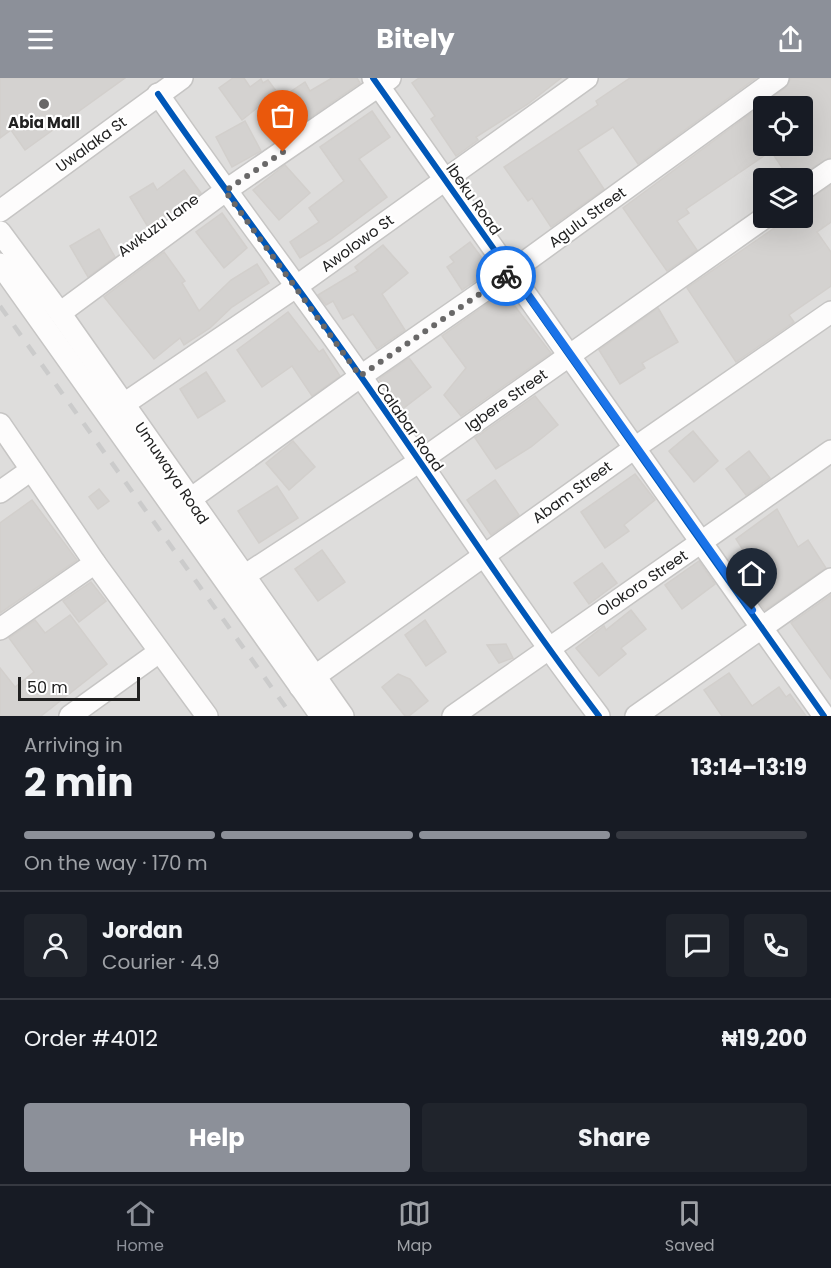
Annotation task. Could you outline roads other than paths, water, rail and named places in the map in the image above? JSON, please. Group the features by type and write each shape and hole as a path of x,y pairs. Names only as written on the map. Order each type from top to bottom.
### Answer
{"street":[{"name":"Uwalaka St","path":"0,210 182,78"},
{"name":"Awolowo St","path":"124,404 297,286 587,78"},
{"name":"Agulu Street","path":"189,500 360,376 512,272 778,78"},
{"name":"Ibeku Road","path":"381,81 446,180 825,714"},
{"name":"Awkuzu Lane","path":"60,313 225,191 381,81"},
{"name":"Calabar Road","path":"158,94 225,191 297,286 547,648 598,716"},
{"path":"813,182 831,170"},
{"name":"Igbere Street","path":"244,576 420,461 753,226"},
{"name":"Umuwaya Road","path":"0,232 60,313 244,576 307,681 321,716"},
{"name":"Umuwaya Road","path":"0,264 307,681 343,716"},
{"name":"Abam Street","path":"307,681 636,447 831,312"},
{"path":"0,423 95,562 207,716"},
{"name":"Olokoro Street","path":"453,716 831,451"},
{"path":"0,492 31,470"},
{"path":"0,629 95,562"},
{"path":"636,716 831,579"},
{"path":"70,716 159,652"}],"railway":[{"path":"0,306 292,716"}],"place":[{"name":"Abia Mall","path":"44,104"}]}
